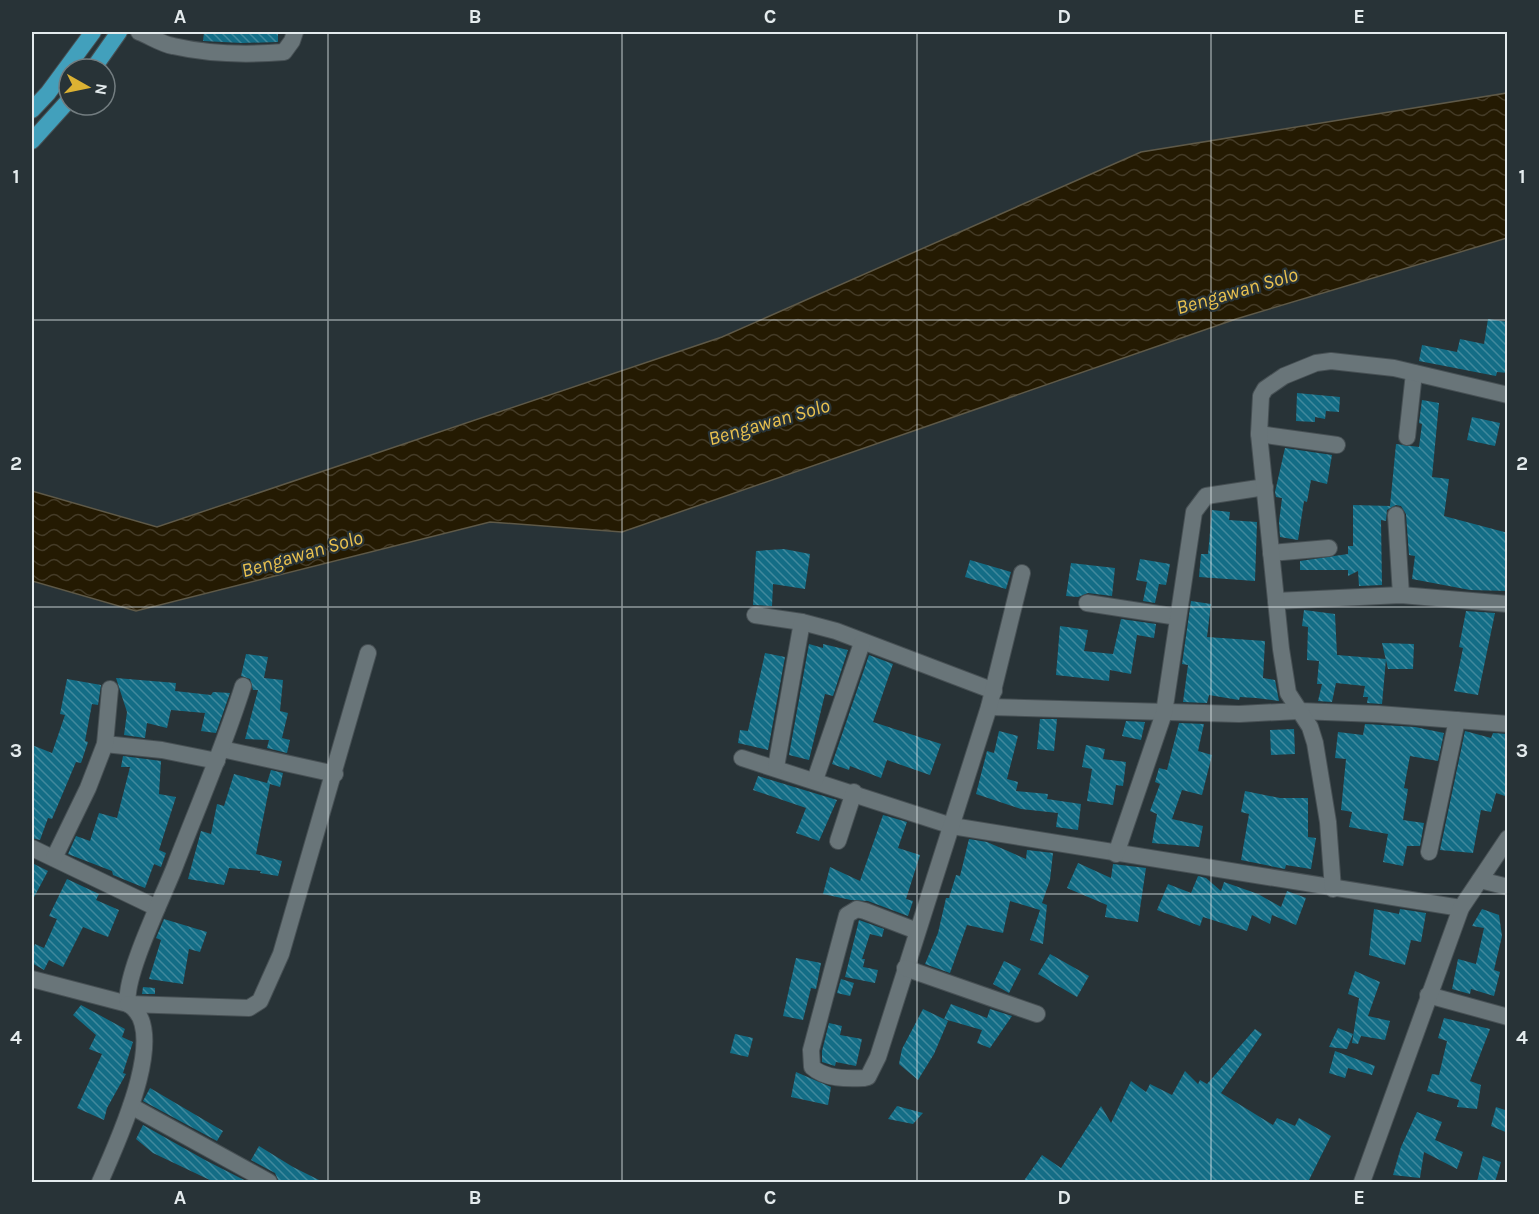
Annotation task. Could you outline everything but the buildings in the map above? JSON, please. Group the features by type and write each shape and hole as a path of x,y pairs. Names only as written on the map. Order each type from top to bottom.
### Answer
{"highway":[{"path":"32,110 93,32"},
{"path":"101,57 119,32"},
{"path":"32,141 57,113"}],"street":[{"path":"139,32 171,46 219,53 284,52 295,32"},
{"path":"1333,889 1324,793 1312,735 1288,693 1259,434 1259,403 1265,389 1284,376 1316,363 1342,361 1414,373 1508,395"},
{"path":"1407,436 1414,373"},
{"path":"1259,434 1337,445"},
{"path":"1116,854 1164,713 1194,512 1200,501 1212,494 1265,487"},
{"path":"1396,515 1401,595"},
{"path":"1271,553 1329,548"},
{"path":"917,931 865,911 856,909 847,915 811,1050 812,1067 818,1072 838,1077 868,1077 878,1057 991,699 1022,573"},
{"path":"1276,601 1401,595 1508,604"},
{"path":"1087,603 1178,617"},
{"path":"755,615 802,622 836,631 991,699 1164,713 1299,711 1508,724"},
{"path":"776,767 802,622"},
{"path":"814,780 862,643"},
{"path":"32,979 128,1004 249,1008 260,1001 281,954 335,774 368,653"},
{"path":"128,1004 127,990 157,908 219,755 243,686"},
{"path":"54,858 88,788 105,744 110,689"},
{"path":"1429,852 1457,720"},
{"path":"105,744 219,755 335,774"},
{"path":"742,758 855,792 952,826 1461,908"},
{"path":"838,841 855,792"},
{"path":"1363,1182 1461,908 1508,838"},
{"path":"32,849 157,908"},
{"path":"1480,880 1508,887"},
{"path":"906,968 1037,1014"},
{"path":"1428,995 1508,1017"},
{"path":"100,1182 130,1106 142,1064 145,1032 143,1019 138,1010 128,1004"},
{"path":"130,1106 269,1182"}],"water":[{"name":"Bengawan Solo","path":"1507,93 1507,238 1236,319 622,532 490,522 136,611 32,581 32,491 157,527 722,337 1141,152"}]}
